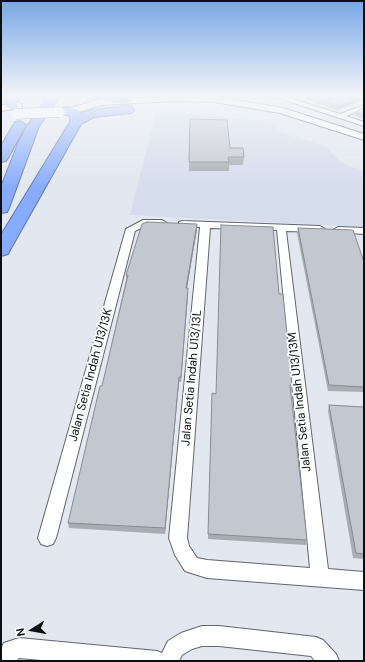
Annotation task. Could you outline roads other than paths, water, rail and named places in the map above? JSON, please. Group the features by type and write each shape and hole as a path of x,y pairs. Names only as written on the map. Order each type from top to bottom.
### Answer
{"highway":[{"path":"1,158 20,126"},
{"path":"1,208 26,141 34,126"},
{"path":"1,250 61,126"}],"street":[{"path":"300,126 350,143"},
{"path":"309,126 319,128 364,145"},
{"path":"330,126 364,137"},
{"path":"339,126 364,134"},
{"name":"Jalan Setia Indah U13/13K","path":"47,538 131,229 138,225 147,223 205,225"},
{"path":"205,225 364,231"},
{"name":"Jalan Setia Indah U13/13L","path":"205,225 179,531 181,549 192,565 207,569 320,577"},
{"name":"Jalan Setia Indah U13/13M","path":"281,228 320,577"},
{"path":"320,577 364,581"},
{"path":"172,655 188,640 202,636 219,636 316,648 329,661"},
{"path":"5,661 11,650 19,648 157,661"}]}
